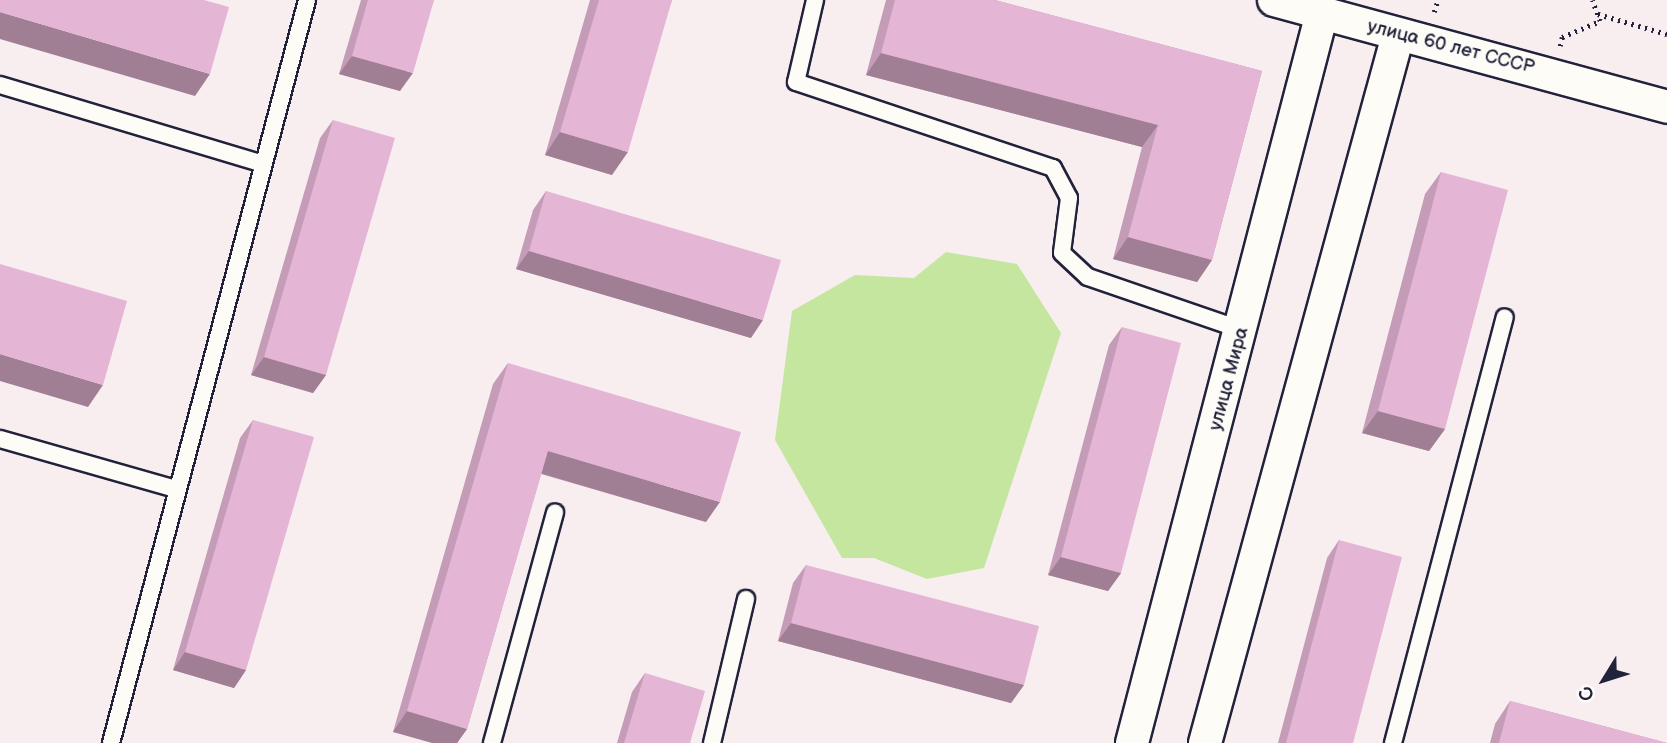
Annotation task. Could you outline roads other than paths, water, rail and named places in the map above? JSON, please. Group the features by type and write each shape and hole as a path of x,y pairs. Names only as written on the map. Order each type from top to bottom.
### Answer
{"street":[{"name":"улица 60 лет СССР","path":"1275,0 1398,34 1423,36 1667,107"},
{"name":"улица Мира","path":"1132,743 1242,330 1322,13"},
{"path":"1205,743 1398,34"}],"lane":[{"path":"111,743 260,163 307,0"},
{"path":"815,0 796,82 1053,168 1069,198 1062,253 1088,277 1242,330"},
{"path":"0,85 260,163"},
{"path":"1393,743 1505,317"},
{"path":"0,439 176,489"},
{"path":"492,743 555,512"},
{"path":"712,743 746,598"}]}
